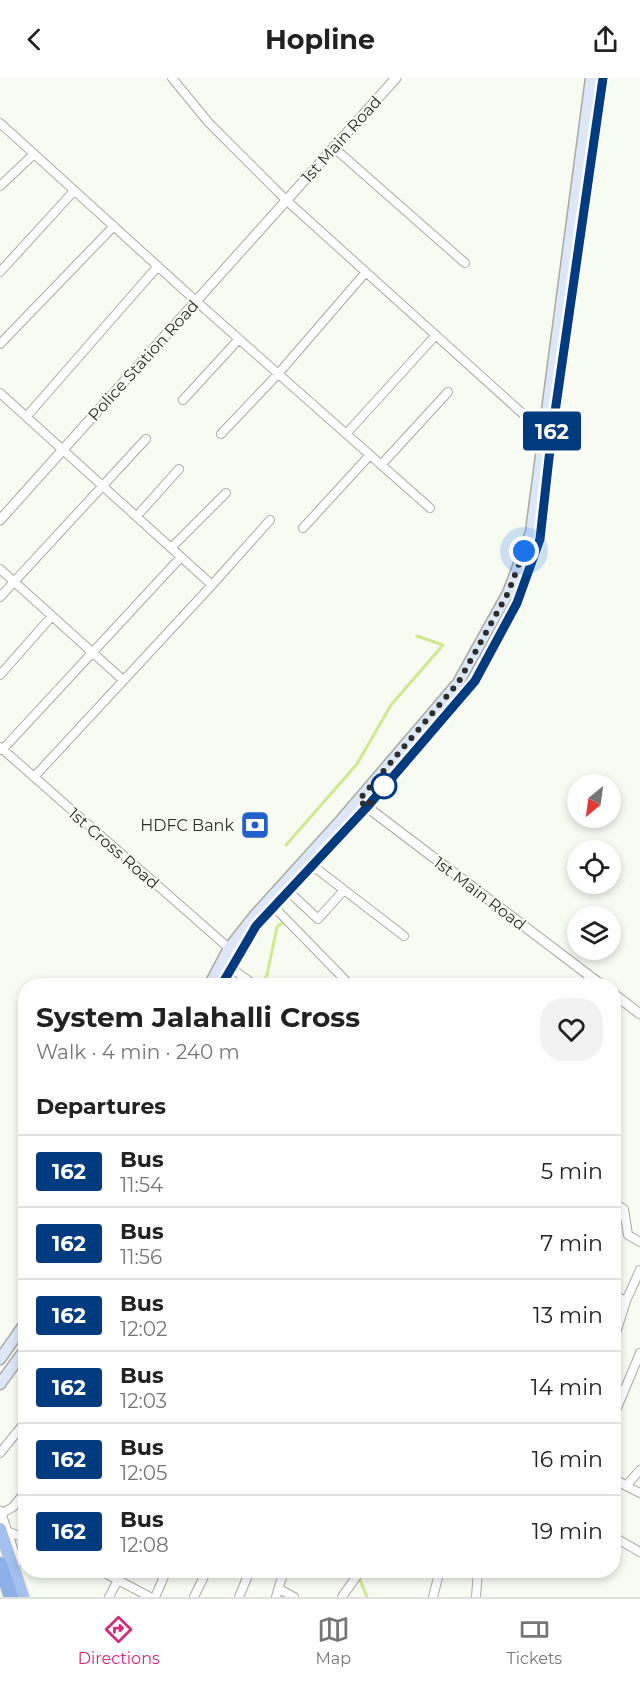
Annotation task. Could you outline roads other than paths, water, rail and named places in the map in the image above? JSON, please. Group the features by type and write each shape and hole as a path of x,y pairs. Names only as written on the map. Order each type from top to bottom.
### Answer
{"highway":[{"path":"3,1530 22,1597"},
{"path":"0,1564 11,1597"}],"main road":[{"path":"225,978 256,926 312,867 458,683 508,593 531,532 591,78"},
{"path":"213,978 229,948 255,915 363,804 475,681 517,603 540,539 551,440 603,78"},
{"path":"0,1359 18,1333"},
{"path":"0,1384 18,1359"}],"street":[{"path":"172,78 209,123 286,200 543,432"},
{"name":"1st Main Road","path":"286,200 396,78"},
{"path":"0,123 196,301 430,508"},
{"path":"333,147 465,263"},
{"path":"0,186 34,154"},
{"path":"0,272 74,191"},
{"name":"Police Station Road","path":"0,520 286,200"},
{"path":"0,344 114,226"},
{"path":"27,416 158,266"},
{"path":"221,434 278,374 366,272"},
{"path":"346,434 436,335"},
{"path":"183,400 239,339"},
{"path":"381,465 448,392"},
{"path":"0,406 3,396 212,585"},
{"path":"0,597 146,439"},
{"path":"303,528 370,455"},
{"path":"137,516 179,469"},
{"path":"171,548 226,493"},
{"path":"34,777 270,520"},
{"path":"1,749 181,557"},
{"path":"0,569 123,680"},
{"path":"0,675 52,616"},
{"name":"1st Cross Road","path":"1,749 238,956"},
{"name":"1st Main Road","path":"363,804 592,978"},
{"path":"312,867 404,936"},
{"path":"288,891 318,919 344,890"},
{"path":"273,906 343,978"},
{"path":"231,968 245,978"},
{"path":"621,999 640,1014"},
{"path":"621,1213 624,1209"},
{"path":"624,1209 628,1235 640,1242"},
{"path":"621,1316 640,1270"},
{"path":"621,1298 626,1300"},
{"path":"621,1398 640,1353"},
{"path":"0,1453 18,1431"},
{"path":"626,1485 640,1470"},
{"path":"621,1482 640,1493"},
{"path":"18,1502 14,1507 1,1512 3,1530 18,1570"},
{"path":"3,1530 18,1536"},
{"path":"621,1541 640,1552"},
{"path":"21,1578 28,1597"},
{"path":"112,1578 153,1597 163,1578"},
{"path":"194,1597 203,1578"},
{"path":"239,1597 247,1578"},
{"path":"282,1578 278,1593 294,1597"},
{"path":"342,1597 355,1578"},
{"path":"433,1597 438,1578"},
{"path":"476,1597 477,1578"},
{"path":"109,1597 117,1581"}],"waterway":[{"path":"286,845 357,764 391,705 443,645 417,636"},
{"path":"265,978 277,927 282,923"},
{"path":"359,1578 367,1597"}],"place":[{"name":"HDFC Bank","path":"255,825"}]}
